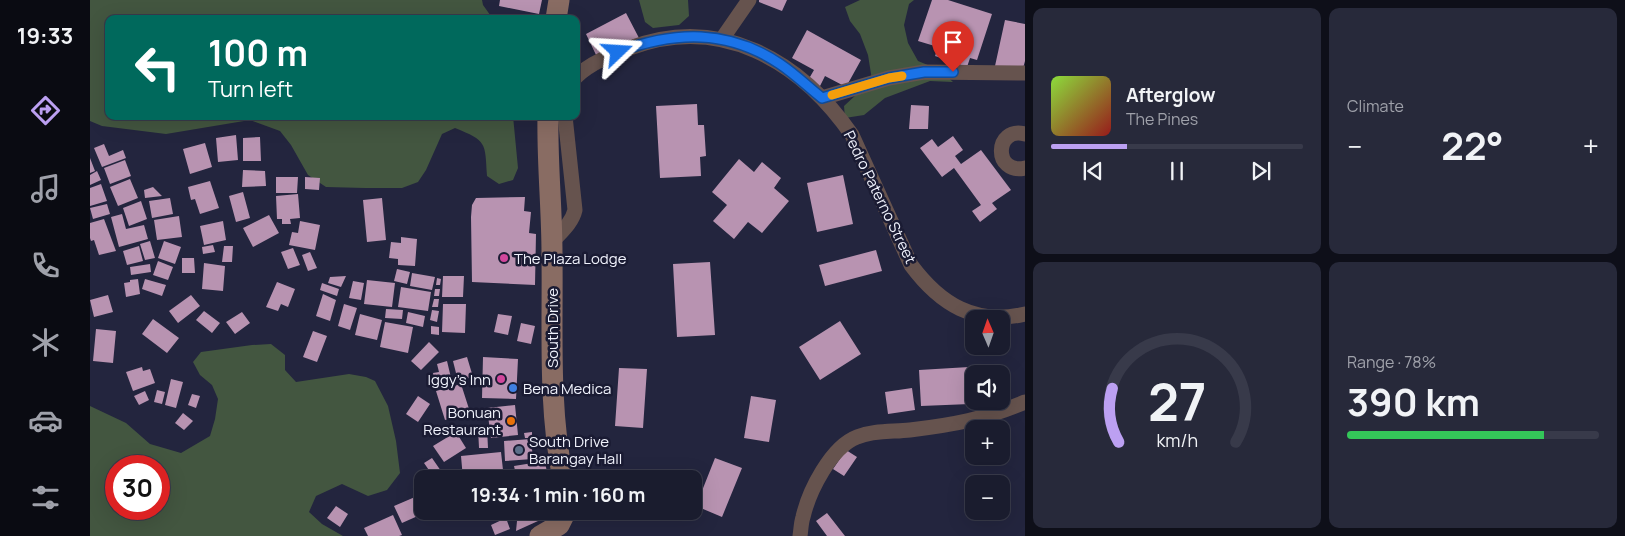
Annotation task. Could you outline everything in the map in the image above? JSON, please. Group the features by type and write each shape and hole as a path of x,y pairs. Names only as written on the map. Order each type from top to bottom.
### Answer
{"main road":[{"path":"557,15 559,0"},
{"name":"South Drive","path":"548,120 552,242 552,394 557,450 561,470"},
{"path":"540,536 558,526 561,520"}],"street":[{"path":"722,39 749,0"},
{"name":"Pedro Paterno Street","path":"580,74 596,63 640,44 679,37 702,36 722,39 763,54 781,64 822,98 839,116 852,135 911,265 922,280 952,305 974,315 1002,318 1025,314"},
{"path":"822,98 889,78 924,72 1025,73"},
{"path":"552,242 569,224 574,217 575,210 565,120"},
{"path":"1025,134 1016,133 1011,135 1003,142 1001,148 1003,160 1007,164 1018,169 1025,168"},
{"path":"800,536 803,517 811,494 823,471 835,454 844,445 857,437 872,433 977,420 1025,402"}],"green space":[{"path":"90,0 482,0 483,5 490,15 105,15 105,120 250,120 166,134 102,126 90,121"},
{"path":"639,0 688,0 689,16 679,25 653,28 645,22"},
{"path":"860,0 914,0 909,4 904,25 908,43 918,61 940,70 953,82 930,81 885,98 864,115 845,118 844,106 872,80 868,55 860,34 850,21 845,7"},
{"path":"250,120 513,120 518,168 513,180 499,184 487,176 486,156 479,140 455,128 442,134 426,170 418,182 402,188 326,187 308,175 291,145 280,131"},
{"path":"271,344 285,355 285,370 296,382 349,374 366,377 375,381 388,406 396,441 400,473 387,490 368,496 342,484 316,496 309,512 322,524 343,536 90,536 90,406 126,423 150,444 181,453 210,436 215,419 218,399 212,385 200,375 193,362 201,352"}],"building":[{"path":"500,0 542,0 539,14 499,6"},
{"path":"759,0 787,0 782,11 759,2"},
{"path":"932,0 948,0 992,14 977,60 970,58 967,67 935,56 938,47 918,41"},
{"path":"626,13 639,38 598,59 586,34"},
{"path":"1005,20 1025,24 1025,61 1022,72 995,66"},
{"path":"807,30 861,60 846,87 825,76 819,88 807,82 814,70 792,58"},
{"path":"697,104 698,125 704,125 706,156 700,157 701,176 660,178 656,106"},
{"path":"911,105 929,106 928,129 909,129"},
{"path":"236,135 238,160 218,162 216,138"},
{"path":"953,136 963,150 955,156 961,164 981,150 1011,190 992,203 997,209 980,222 972,211 981,205 954,168 942,177 920,148 932,139 938,147"},
{"path":"260,137 261,161 243,161 243,138"},
{"path":"205,143 212,167 190,174 183,149"},
{"path":"104,144 109,156 123,150 126,158 102,167 94,148"},
{"path":"90,158 95,171 90,173"},
{"path":"739,159 754,172 762,162 781,178 774,188 789,201 762,233 748,222 734,239 713,221 727,205 712,192"},
{"path":"125,160 131,176 110,184 104,168"},
{"path":"243,170 265,171 266,186 242,187"},
{"path":"97,171 101,180 90,185 90,175"},
{"path":"843,175 853,224 817,232 807,183"},
{"path":"276,177 298,177 297,193 276,193"},
{"path":"305,177 320,178 319,190 305,189"},
{"path":"130,179 138,198 118,206 110,187"},
{"path":"210,181 219,208 200,214 195,199 191,200 188,187"},
{"path":"101,184 107,201 90,206 90,188"},
{"path":"153,187 162,196 145,198 144,190"},
{"path":"243,192 250,218 236,222 229,196"},
{"path":"298,194 300,218 290,219 291,224 282,224 282,219 277,219 276,196"},
{"name":"The Plaza Lodge","path":"525,197 524,211 531,212 529,233 536,234 535,285 472,282 471,217 472,205 476,198"},
{"path":"170,198 173,214 152,218 149,201"},
{"path":"382,198 386,240 367,242 363,200"},
{"path":"141,201 147,219 129,226 123,208"},
{"path":"107,204 110,214 93,219 90,208"},
{"path":"122,214 126,229 144,225 148,239 119,247 111,217"},
{"path":"269,215 279,233 253,247 243,228"},
{"path":"179,216 182,237 157,240 154,220"},
{"path":"104,219 116,251 99,255 94,240 91,241 90,238 90,223"},
{"path":"223,221 226,240 204,245 200,226"},
{"path":"300,221 320,225 315,250 289,245 292,232 298,233"},
{"path":"401,237 417,239 415,266 398,265 398,259 389,258 391,242 401,243"},
{"path":"150,241 155,258 145,260 140,244"},
{"path":"164,241 181,247 175,264 158,258"},
{"path":"213,245 215,252 203,254 202,247"},
{"path":"139,246 143,261 127,265 123,251"},
{"path":"224,246 233,246 232,262 222,262"},
{"path":"293,248 300,265 288,269 281,252"},
{"path":"876,250 882,271 825,286 819,265"},
{"path":"310,252 317,268 308,271 302,255"},
{"path":"182,258 194,258 195,273 182,273"},
{"path":"158,261 173,267 168,280 153,275"},
{"path":"710,262 715,335 677,337 673,264"},
{"path":"204,263 225,266 223,291 202,289"},
{"path":"150,264 151,272 131,275 130,267"},
{"path":"397,269 410,272 407,284 394,281"},
{"path":"412,273 435,277 432,290 410,286"},
{"path":"346,276 341,287 328,283 330,277"},
{"path":"443,276 464,276 463,297 442,297"},
{"path":"437,278 441,279 440,285 436,285"},
{"path":"138,279 140,294 126,297 124,283"},
{"path":"145,279 166,285 162,296 142,289"},
{"path":"367,280 395,283 392,307 364,304"},
{"path":"353,281 364,283 361,300 349,298"},
{"path":"277,282 295,289 288,307 281,304 278,311 266,307"},
{"path":"322,283 339,289 337,296 320,290"},
{"path":"401,287 431,292 428,311 398,307"},
{"path":"435,289 440,289 439,296 434,296"},
{"path":"323,294 336,300 330,321 316,316"},
{"path":"108,295 113,312 94,317 90,300"},
{"path":"191,295 200,306 178,323 169,311"},
{"path":"434,299 439,299 438,307 432,307"},
{"path":"344,304 357,308 350,330 338,326"},
{"path":"443,304 466,304 465,333 442,332"},
{"path":"386,309 403,310 402,319 385,318"},
{"path":"432,310 439,311 437,322 430,320"},
{"path":"204,311 220,323 212,333 196,320"},
{"path":"242,312 250,323 235,334 226,322"},
{"path":"408,312 425,316 423,327 406,323"},
{"path":"360,314 382,320 377,340 355,335"},
{"path":"498,314 512,316 508,335 494,332"},
{"path":"153,319 179,338 167,353 142,334"},
{"path":"840,321 861,354 820,380 799,347"},
{"path":"385,322 413,327 408,353 380,347"},
{"path":"521,323 535,326 531,344 517,341"},
{"path":"431,326 439,327 439,335 431,334"},
{"path":"96,329 116,331 113,363 93,361"},
{"path":"313,331 327,336 317,362 303,357"},
{"path":"429,342 439,352 421,370 411,361"},
{"path":"467,357 473,377 458,381 453,361"},
{"path":"483,357 518,359 516,399 482,398"},
{"path":"447,361 452,382 436,386 433,373 439,372 437,364"},
{"path":"142,367 143,371 150,369 155,383 133,391 126,372"},
{"path":"965,367 965,404 921,406 919,370"},
{"path":"619,368 647,369 643,428 615,426"},
{"path":"171,379 183,382 176,408 165,405"},
{"path":"461,384 470,412 445,420 436,391"},
{"path":"912,388 915,410 888,414 885,392"},
{"path":"157,390 165,392 162,404 154,402"},
{"path":"145,391 149,400 139,405 134,396"},
{"path":"192,394 200,396 196,408 188,405"},
{"path":"418,396 430,404 418,422 406,414"},
{"path":"751,396 776,400 769,442 744,438"},
{"path":"515,405 518,435 491,438 487,408"},
{"path":"183,413 193,421 184,430 175,423"},
{"path":"478,428 487,428 488,448 479,448"},
{"path":"456,432 466,448 444,462 433,446"},
{"path":"532,432 532,438 525,438 524,433"},
{"path":"531,439 533,459 505,461 504,441"},
{"path":"846,450 857,457 844,476 833,469"},
{"path":"501,452 503,470 462,470 461,456"},
{"path":"432,458 440,470 429,470 424,463"},
{"path":"715,458 742,468 722,517 702,509 702,491"},
{"path":"545,461 546,470 515,470 514,466"},
{"path":"414,497 414,518 402,523 394,506"},
{"path":"336,506 348,514 340,527 327,518"},
{"path":"827,513 845,536 827,536 816,521"},
{"path":"393,515 402,535 368,536 364,528"},
{"path":"502,520 507,520 510,529 495,535 491,525"},
{"path":"517,520 538,520 538,521 516,531"}],"slow traffic":[{"path":"832,95 902,76"}],"place":[{"name":"The Plaza Lodge","path":"504,258"},
{"name":"Iggy's Inn","path":"501,379"},
{"name":"Bena Medica","path":"513,388"},
{"name":"Bonuan Restaurant","path":"511,421"},
{"name":"South Drive Barangay Hall","path":"519,450"}],"route":[{"path":"618,52 660,39 702,36 722,39 742,45 781,64 822,98 889,78 924,72 953,72"}]}
